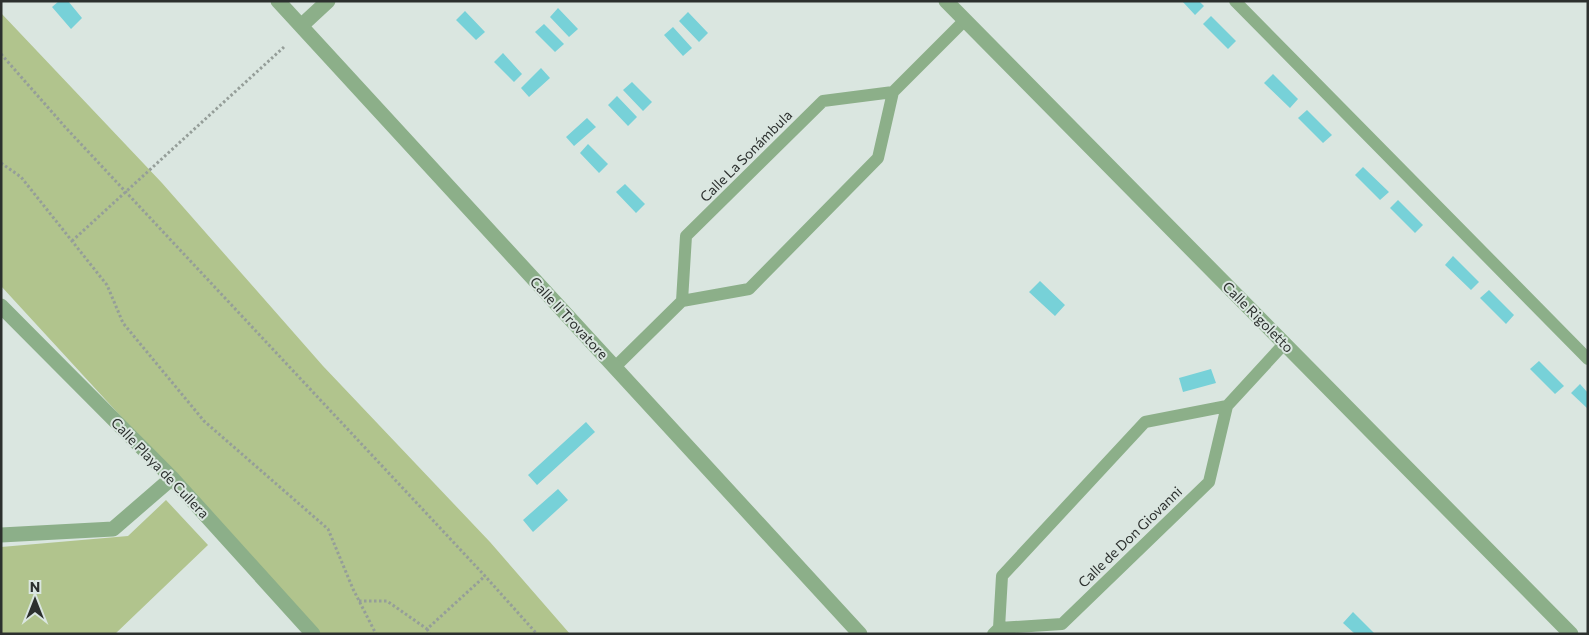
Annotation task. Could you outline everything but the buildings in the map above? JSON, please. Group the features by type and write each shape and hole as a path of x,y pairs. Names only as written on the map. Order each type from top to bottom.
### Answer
{"street":[{"name":"Calle Il Trovatore","path":"278,1 860,634"},
{"path":"301,26 328,1"},
{"name":"Calle Rigoletto","path":"946,1 1571,634"},
{"name":"Calle Playa de Cullera","path":"1,306 172,478 313,634"},
{"path":"1,535 113,529 172,478"}],"lane":[{"path":"1235,1 1588,359"},
{"path":"615,367 682,301 749,289 878,158 893,92 965,20"},
{"name":"Calle La Sonámbula","path":"682,301 686,236 823,101 893,92"},
{"name":"Calle de Don Giovanni","path":"1227,406 1145,422 1002,576 996,631 1062,624 1202,489 1209,482 1227,406 1284,344"}],"path":[{"path":"72,241 284,47"},
{"path":"1,54 66,128 537,634"},
{"path":"1,163 21,178 107,285 123,323 204,422 328,529 353,589 376,634"},
{"path":"427,629 485,576"},
{"path":"359,602 387,601 427,629 430,634"}],"green space":[{"path":"1,13 162,183 323,366 490,542 570,634 321,634 1,286"},
{"path":"166,500 208,545 115,634 1,634 1,547 128,536"}],"water":[{"path":"59,1 68,1 82,18 71,29 52,7"},
{"path":"1182,1 1199,1 1204,6 1195,15"},
{"path":"558,8 578,29 569,37 550,17"},
{"path":"465,11 485,32 476,40 456,20"},
{"path":"688,12 708,33 699,42 679,21"},
{"path":"1211,16 1236,41 1228,49 1203,24"},
{"path":"544,24 564,44 555,52 535,32"},
{"path":"673,27 692,48 683,56 664,35"},
{"path":"503,53 522,74 514,82 494,62"},
{"path":"541,68 550,78 529,97 521,88"},
{"path":"1273,74 1298,99 1290,108 1264,83"},
{"path":"632,82 652,102 643,111 623,90"},
{"path":"617,96 637,117 628,126 608,105"},
{"path":"1307,110 1332,135 1323,143 1298,118"},
{"path":"587,118 596,127 574,146 566,137"},
{"path":"588,144 608,164 599,173 580,153"},
{"path":"1363,167 1389,192 1380,200 1355,175"},
{"path":"625,184 645,204 636,213 616,192"},
{"path":"1398,200 1423,225 1415,233 1390,208"},
{"path":"1453,256 1479,282 1471,290 1445,265"},
{"path":"1040,281 1065,305 1055,316 1029,292"},
{"path":"1489,290 1514,315 1506,324 1480,298"},
{"path":"1539,361 1564,386 1555,394 1530,369"},
{"path":"1211,369 1216,383 1183,392 1179,378"},
{"path":"1580,384 1588,393 1588,409 1571,393"},
{"path":"586,422 595,432 537,485 528,475"},
{"path":"558,489 568,500 533,532 523,520"},
{"path":"1353,612 1375,634 1355,634 1343,623"}]}
